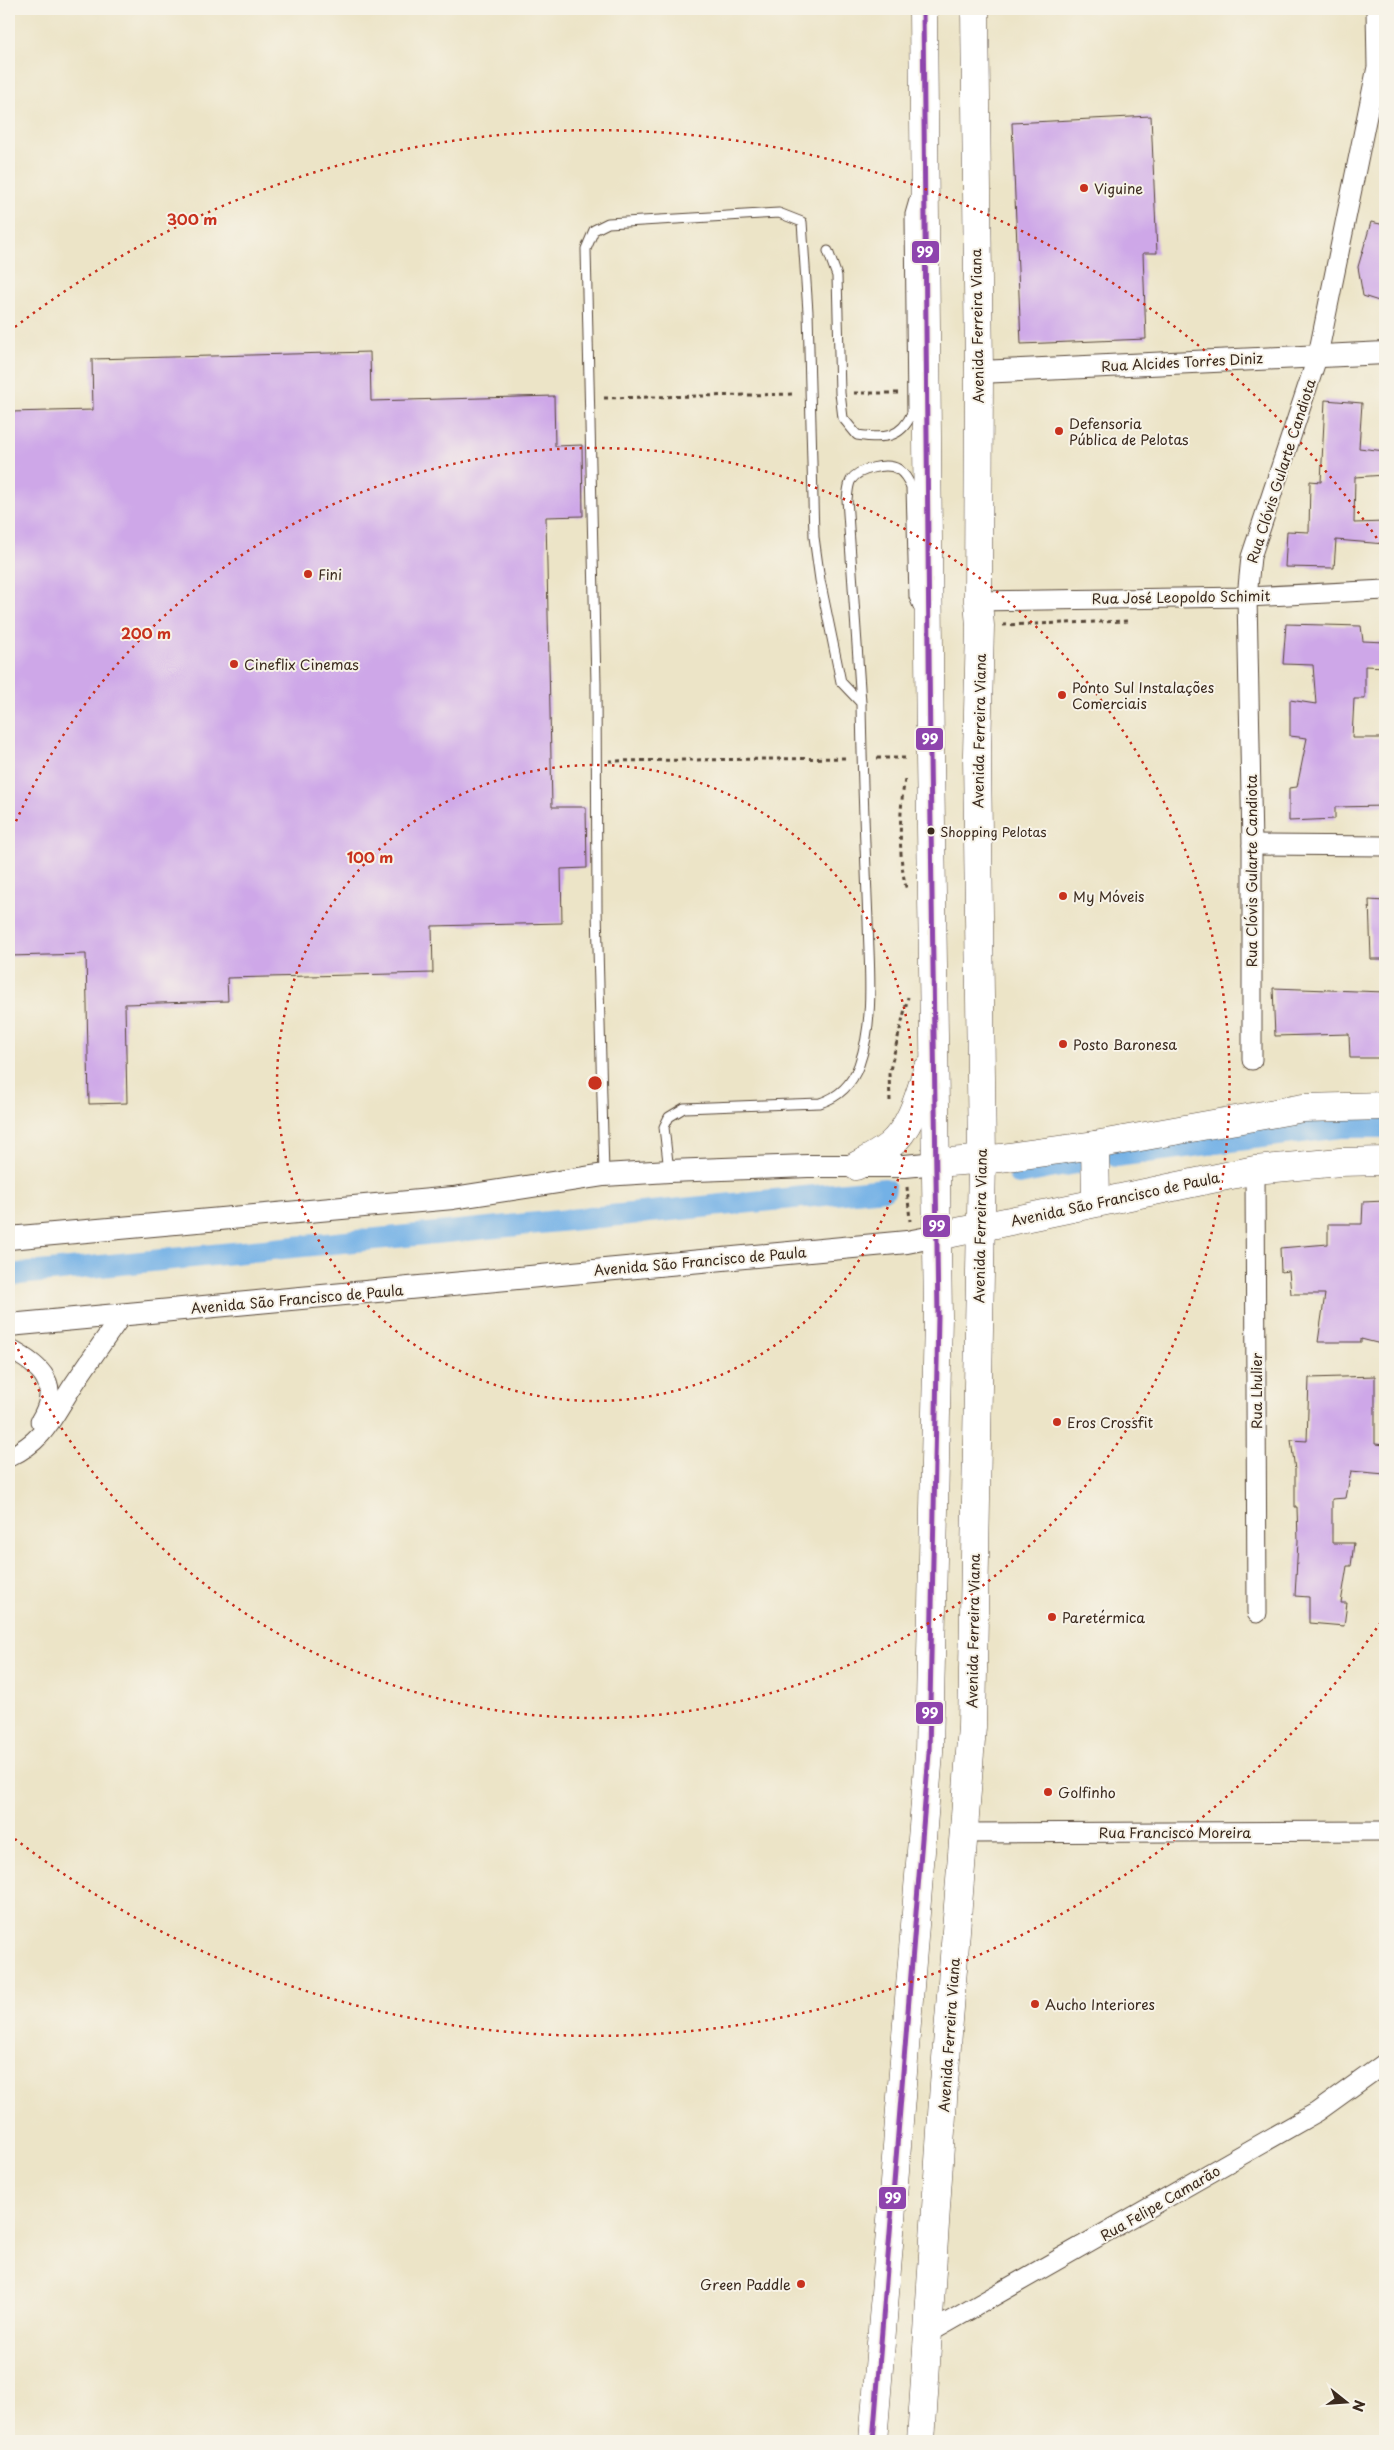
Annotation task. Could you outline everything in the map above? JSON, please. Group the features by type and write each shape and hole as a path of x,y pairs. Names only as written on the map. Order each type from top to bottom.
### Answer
{"main road":[{"path":"872,2441 929,1753 938,1236 934,1047 923,9"},
{"name":"Avenida Ferreira Viana","path":"921,2441 944,2084 972,1727 982,1159 977,754 979,372 975,9"},
{"path":"856,1166 889,1145 898,1136 916,1106 934,1047"},
{"path":"936,1163 1101,1144 1302,1108 1385,1106"},
{"path":"1101,1144 1104,1201"},
{"name":"Avenida São Francisco de Paula","path":"938,1236 1255,1170 1340,1162 1385,1161"}],"street":[{"name":"Rua Clóvis Gularte Candiota","path":"1252,1060 1252,845 1247,597 1251,557 1318,355 1381,66 1376,9"},
{"name":"Rua Alcides Torres Diniz","path":"979,372 1385,353"},
{"name":"Rua José Leopoldo Schimit","path":"979,613 1385,590"},
{"path":"1252,845 1385,846"},
{"path":"9,1238 453,1198 604,1175 669,1171 905,1166 936,1163"},
{"name":"Rua Lhulier","path":"1255,1170 1257,1613"},
{"name":"Avenida São Francisco de Paula","path":"9,1325 911,1242 938,1236"},
{"path":"9,1456 20,1452 42,1434 70,1389 122,1315"},
{"path":"9,1349 36,1366 48,1384 51,1395 50,1403 41,1421 9,1456"},
{"name":"Rua Francisco Moreira","path":"964,1833 1385,1831"},
{"name":"Rua Felipe Camarão","path":"929,2334 1317,2112 1385,2063"}],"lane":[{"path":"828,251 837,276 840,393 843,418 857,435 876,438 900,432 907,426 912,413 910,214 925,167"},
{"path":"604,1175 597,910 586,249 594,230 608,223 778,213 802,222 814,537 820,580 841,682 861,703"},
{"path":"669,1171 664,1128 669,1117 684,1108 820,1104 835,1098 852,1079 859,1065 868,1028 869,958 861,703 847,499 850,481 859,472 871,468 896,468 906,476 909,482 911,488 914,597 930,635"}],"path":[{"path":"840,393 901,393"},
{"path":"589,398 809,394"},
{"path":"979,613 1138,620"},
{"path":"596,761 910,757 908,765"},
{"path":"906,773 901,797 902,876 910,898"},
{"path":"898,1136 891,1120 889,1074 908,996"},
{"path":"905,1166 911,1242"}],"building":[{"name":"Viguine","path":"1151,116 1157,253 1143,253 1146,339 1021,344 1012,123"},
{"path":"1371,222 1385,225 1385,303 1363,296 1358,267"},
{"path":"370,352 371,401 554,396 555,446 582,445 583,516 546,517 552,807 586,807 587,868 561,869 562,923 432,926 433,973 227,978 228,1001 125,1004 127,1103 89,1104 86,954 9,956 9,412 93,410 92,359"},
{"path":"1325,400 1362,403 1359,448 1385,451 1385,475 1355,477 1354,523 1385,522 1385,544 1336,540 1334,568 1285,567 1287,531 1309,532 1310,481 1321,482"},
{"path":"1286,624 1361,626 1363,641 1385,642 1385,667 1365,666 1365,699 1354,699 1352,738 1385,738 1385,806 1335,807 1335,819 1289,821 1289,788 1297,787 1307,738 1290,736 1290,700 1316,704 1313,665 1283,664"},
{"path":"1369,900 1385,901 1385,959 1371,959"},
{"path":"1273,988 1385,992 1385,1036 1382,1058 1350,1058 1349,1034 1275,1036"},
{"path":"1385,1201 1385,1345 1361,1339 1361,1342 1318,1342 1325,1294 1291,1294 1289,1271 1281,1272 1280,1248 1328,1244 1328,1224 1362,1224 1363,1202"},
{"path":"1375,1376 1375,1444 1385,1445 1385,1474 1351,1471 1346,1498 1332,1499 1332,1543 1354,1543 1351,1566 1347,1566 1341,1603 1347,1603 1344,1626 1309,1623 1309,1597 1295,1596 1298,1541 1297,1507 1295,1507 1295,1470 1291,1440 1307,1441 1309,1378"}],"waterway":[{"path":"1116,1156 1340,1127 1385,1127"},
{"path":"1019,1174 1076,1163"},
{"path":"9,1275 885,1189"}],"transit line":[{"name":"99","path":"873,2441 929,1753 938,1316 930,756 923,9"}],"place":[{"name":"Viguine","path":"1084,188"},
{"name":"Defensoria Pública de Pelotas","path":"1059,431"},
{"name":"Fini","path":"308,574"},
{"name":"Cineflix Cinemas","path":"234,664"},
{"name":"Ponto Sul Instalações Comerciais","path":"1062,695"},
{"name":"Shopping Pelotas","path":"931,831"},
{"name":"My Móveis","path":"1063,896"},
{"name":"Posto Baronesa","path":"1063,1044"},
{"name":"Eros Crossfit","path":"1057,1422"},
{"name":"Paretérmica","path":"1052,1617"},
{"name":"Golfinho","path":"1048,1792"},
{"name":"Aucho Interiores","path":"1035,2004"},
{"name":"Green Paddle","path":"801,2284"}]}
